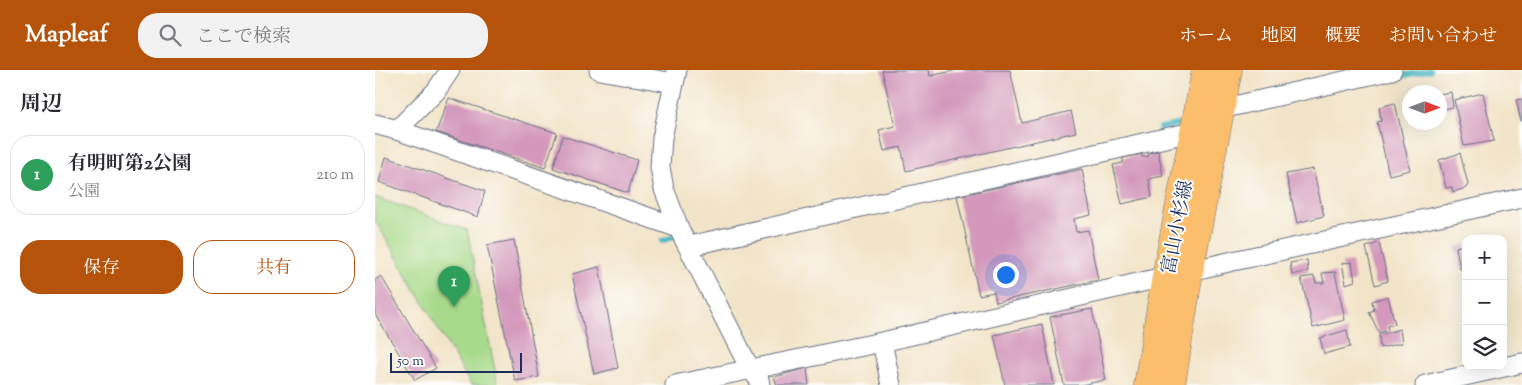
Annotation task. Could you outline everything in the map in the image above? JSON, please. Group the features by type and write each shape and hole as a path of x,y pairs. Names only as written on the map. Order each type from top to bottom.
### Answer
{"main road":[{"name":"富山小杉線","path":"1171,385 1178,275 1196,131 1206,70"},
{"name":"富山小杉線","path":"1148,385 1221,109 1228,70"}],"street":[{"path":"397,130 435,91 450,70"},
{"path":"599,70 678,74 662,138 661,167 664,189 679,228 755,377"},
{"path":"1221,109 1392,70"},
{"path":"375,124 679,228"},
{"path":"689,246 1196,131"},
{"path":"675,385 755,377 882,342 1522,198"},
{"path":"882,342 891,385"},
{"path":"1425,385 1522,363"}],"green space":[{"path":"375,197 467,230 498,385 471,385 375,220"}],"building":[{"path":"882,70 929,70 930,76 957,70 1010,70 1022,123 1071,111 1076,132 906,171 901,147 884,151 879,130 895,126"},
{"path":"1451,92 1453,107 1447,108 1447,93"},
{"path":"1483,93 1494,141 1464,146 1454,100"},
{"path":"449,98 557,133 545,168 436,132"},
{"path":"1522,99 1522,121 1521,121 1516,100"},
{"path":"1395,103 1410,170 1389,175 1377,122 1381,121 1379,107"},
{"path":"563,136 637,160 628,193 553,168"},
{"path":"1158,151 1163,176 1149,179 1152,197 1122,204 1113,165 1123,163 1123,158 1142,154 1142,157 1149,156 1148,153"},
{"path":"1460,153 1468,184 1466,188 1453,192 1452,187 1446,188 1439,160"},
{"path":"386,157 485,191 478,217 379,182"},
{"path":"1082,169 1091,215 1074,219 1076,232 1088,230 1098,280 996,302 994,292 979,295 957,196"},
{"path":"1313,169 1324,216 1297,223 1286,174"},
{"path":"514,240 539,377 515,381 487,245"},
{"path":"1379,243 1388,281 1375,285 1366,247"},
{"path":"1462,245 1462,269 1460,269 1456,247"},
{"path":"1307,260 1308,271 1292,275 1290,263"},
{"path":"1352,262 1355,281 1346,284 1342,263"},
{"path":"599,267 618,368 594,374 572,274"},
{"path":"1335,272 1345,320 1313,328 1301,278 1314,276 1316,283 1324,283 1322,273"},
{"path":"381,276 436,368 415,380 375,314 375,280"},
{"path":"1388,296 1395,324 1387,326 1388,330 1379,333 1369,312 1374,310 1372,301"},
{"path":"1092,309 1106,380 1080,385 1064,385 1050,317"},
{"path":"1042,324 1054,385 1005,385 994,335"},
{"path":"1400,329 1402,343 1380,348 1379,335"},
{"path":"1347,330 1350,347 1324,354 1320,338"},
{"path":"807,368 809,385 777,385 774,377"}],"waterway":[{"path":"1392,78 1430,70"},
{"path":"1160,128 1180,124"},
{"path":"662,241 675,236"}],"place":[{"name":"有明町第2公園","path":"454,307"}]}
